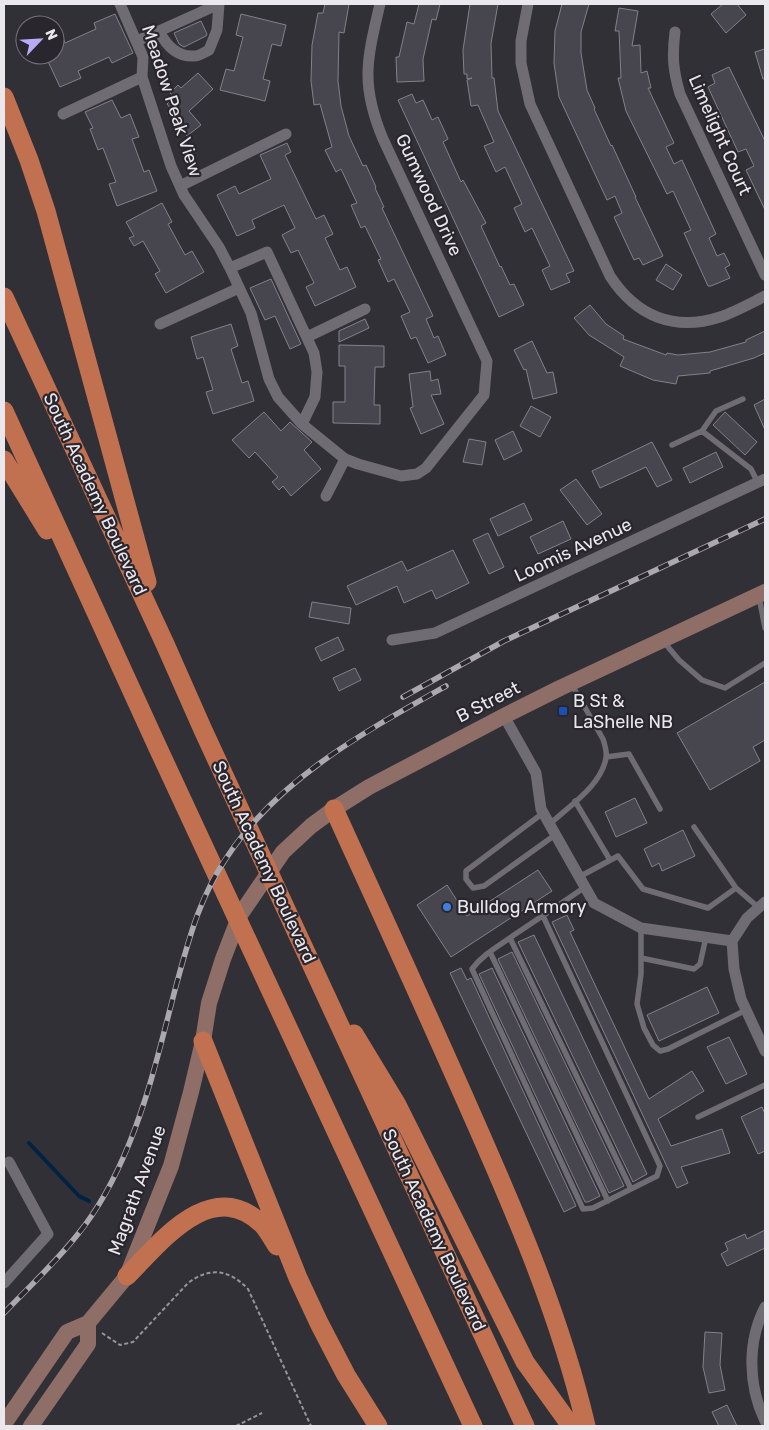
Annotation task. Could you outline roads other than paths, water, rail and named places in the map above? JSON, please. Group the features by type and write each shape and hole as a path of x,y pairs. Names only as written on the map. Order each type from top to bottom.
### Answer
{"highway":[{"path":"4,97 29,160 46,211 138,552 165,644"},
{"name":"South Academy Boulevard","path":"4,298 525,1426"},
{"path":"4,411 158,748 473,1426"},
{"path":"4,460 94,608"},
{"path":"334,809 456,1078 529,1248 559,1329 586,1426"},
{"path":"307,956 398,1105 525,1362 566,1419"},
{"path":"202,1041 318,1323 346,1375 378,1426"},
{"path":"127,1276 176,1226 191,1216 208,1209 229,1207 246,1213 262,1224 298,1278"}],"main road":[{"name":"B Street","path":"257,888 284,852 311,826 369,787 504,716 762,593"},
{"name":"Magrath Avenue","path":"88,1323 127,1276 171,1166 202,1041 209,1003 240,914 257,888"},
{"path":"4,1424 67,1332 88,1323 88,1344 31,1426"}],"street":[{"name":"Meadow Peak View","path":"120,4 137,41 142,57 142,77 171,166 180,186 230,268 252,313 269,379 278,397 302,424 345,459 401,476 417,474 426,468 484,395"},
{"path":"137,41 159,31 184,20 219,4 217,30 209,50 195,56 182,54 171,49 164,42 159,31"},
{"name":"Gumwood Drive","path":"380,4 368,62 367,82 370,102 383,139 486,361 484,395"},
{"path":"528,4 521,41 521,63 530,104 610,276 620,292 633,304 648,313 664,320 682,322 706,321 722,317 765,296"},
{"name":"Limelight Court","path":"675,32 672,56 680,94 765,275"},
{"path":"63,114 142,77"},
{"path":"180,186 286,134"},
{"path":"230,268 267,252 314,352 317,372 314,397 302,424"},
{"path":"160,324 239,288"},
{"path":"307,337 365,309"},
{"path":"326,496 345,459"},
{"name":"Loomis Avenue","path":"392,640 435,633 761,481"},
{"path":"504,716 536,773 541,808 594,903 641,928 732,941"},
{"path":"762,905 747,918 732,941 734,969 741,999 765,1050"},
{"path":"4,1283 48,1234 9,1162"},
{"path":"765,1307 753,1344 751,1374 758,1406 765,1421"}],"lane":[{"path":"672,445 702,431 716,411 743,399"},
{"path":"702,431 751,469 761,481"},
{"path":"762,593 765,628"},
{"path":"662,640 679,660 702,680 725,688 765,663"},
{"path":"544,813 466,871 466,879 473,888 484,886 553,830 603,769 606,748 603,739 571,683"},
{"path":"606,757 629,754 660,809"},
{"path":"575,801 610,860"},
{"path":"694,827 736,888 762,905"},
{"path":"579,876 618,856 643,889 708,908 736,888"},
{"path":"543,916 660,1166 657,1176 593,1208 584,1209 472,969 480,959 585,887"},
{"path":"641,928 641,974 637,1004 652,1045 660,1051 668,1050 746,1010"},
{"path":"641,958 694,968 700,964 706,937"},
{"path":"510,938 631,1189"},
{"path":"490,952 608,1201"},
{"path":"698,1116 765,1085"}],"waterway":[{"path":"29,1143 79,1196 89,1201"}],"railway":[{"path":"403,697 504,641 765,519"},
{"path":"4,1313 70,1244 93,1213 113,1179 129,1144 143,1105 196,919 209,888 227,857 248,829 272,803 298,780 355,739 446,686"}],"place":[{"name":"B St & LaShelle NB","path":"563,711"},
{"name":"Bulldog Armory","path":"447,907"}]}
